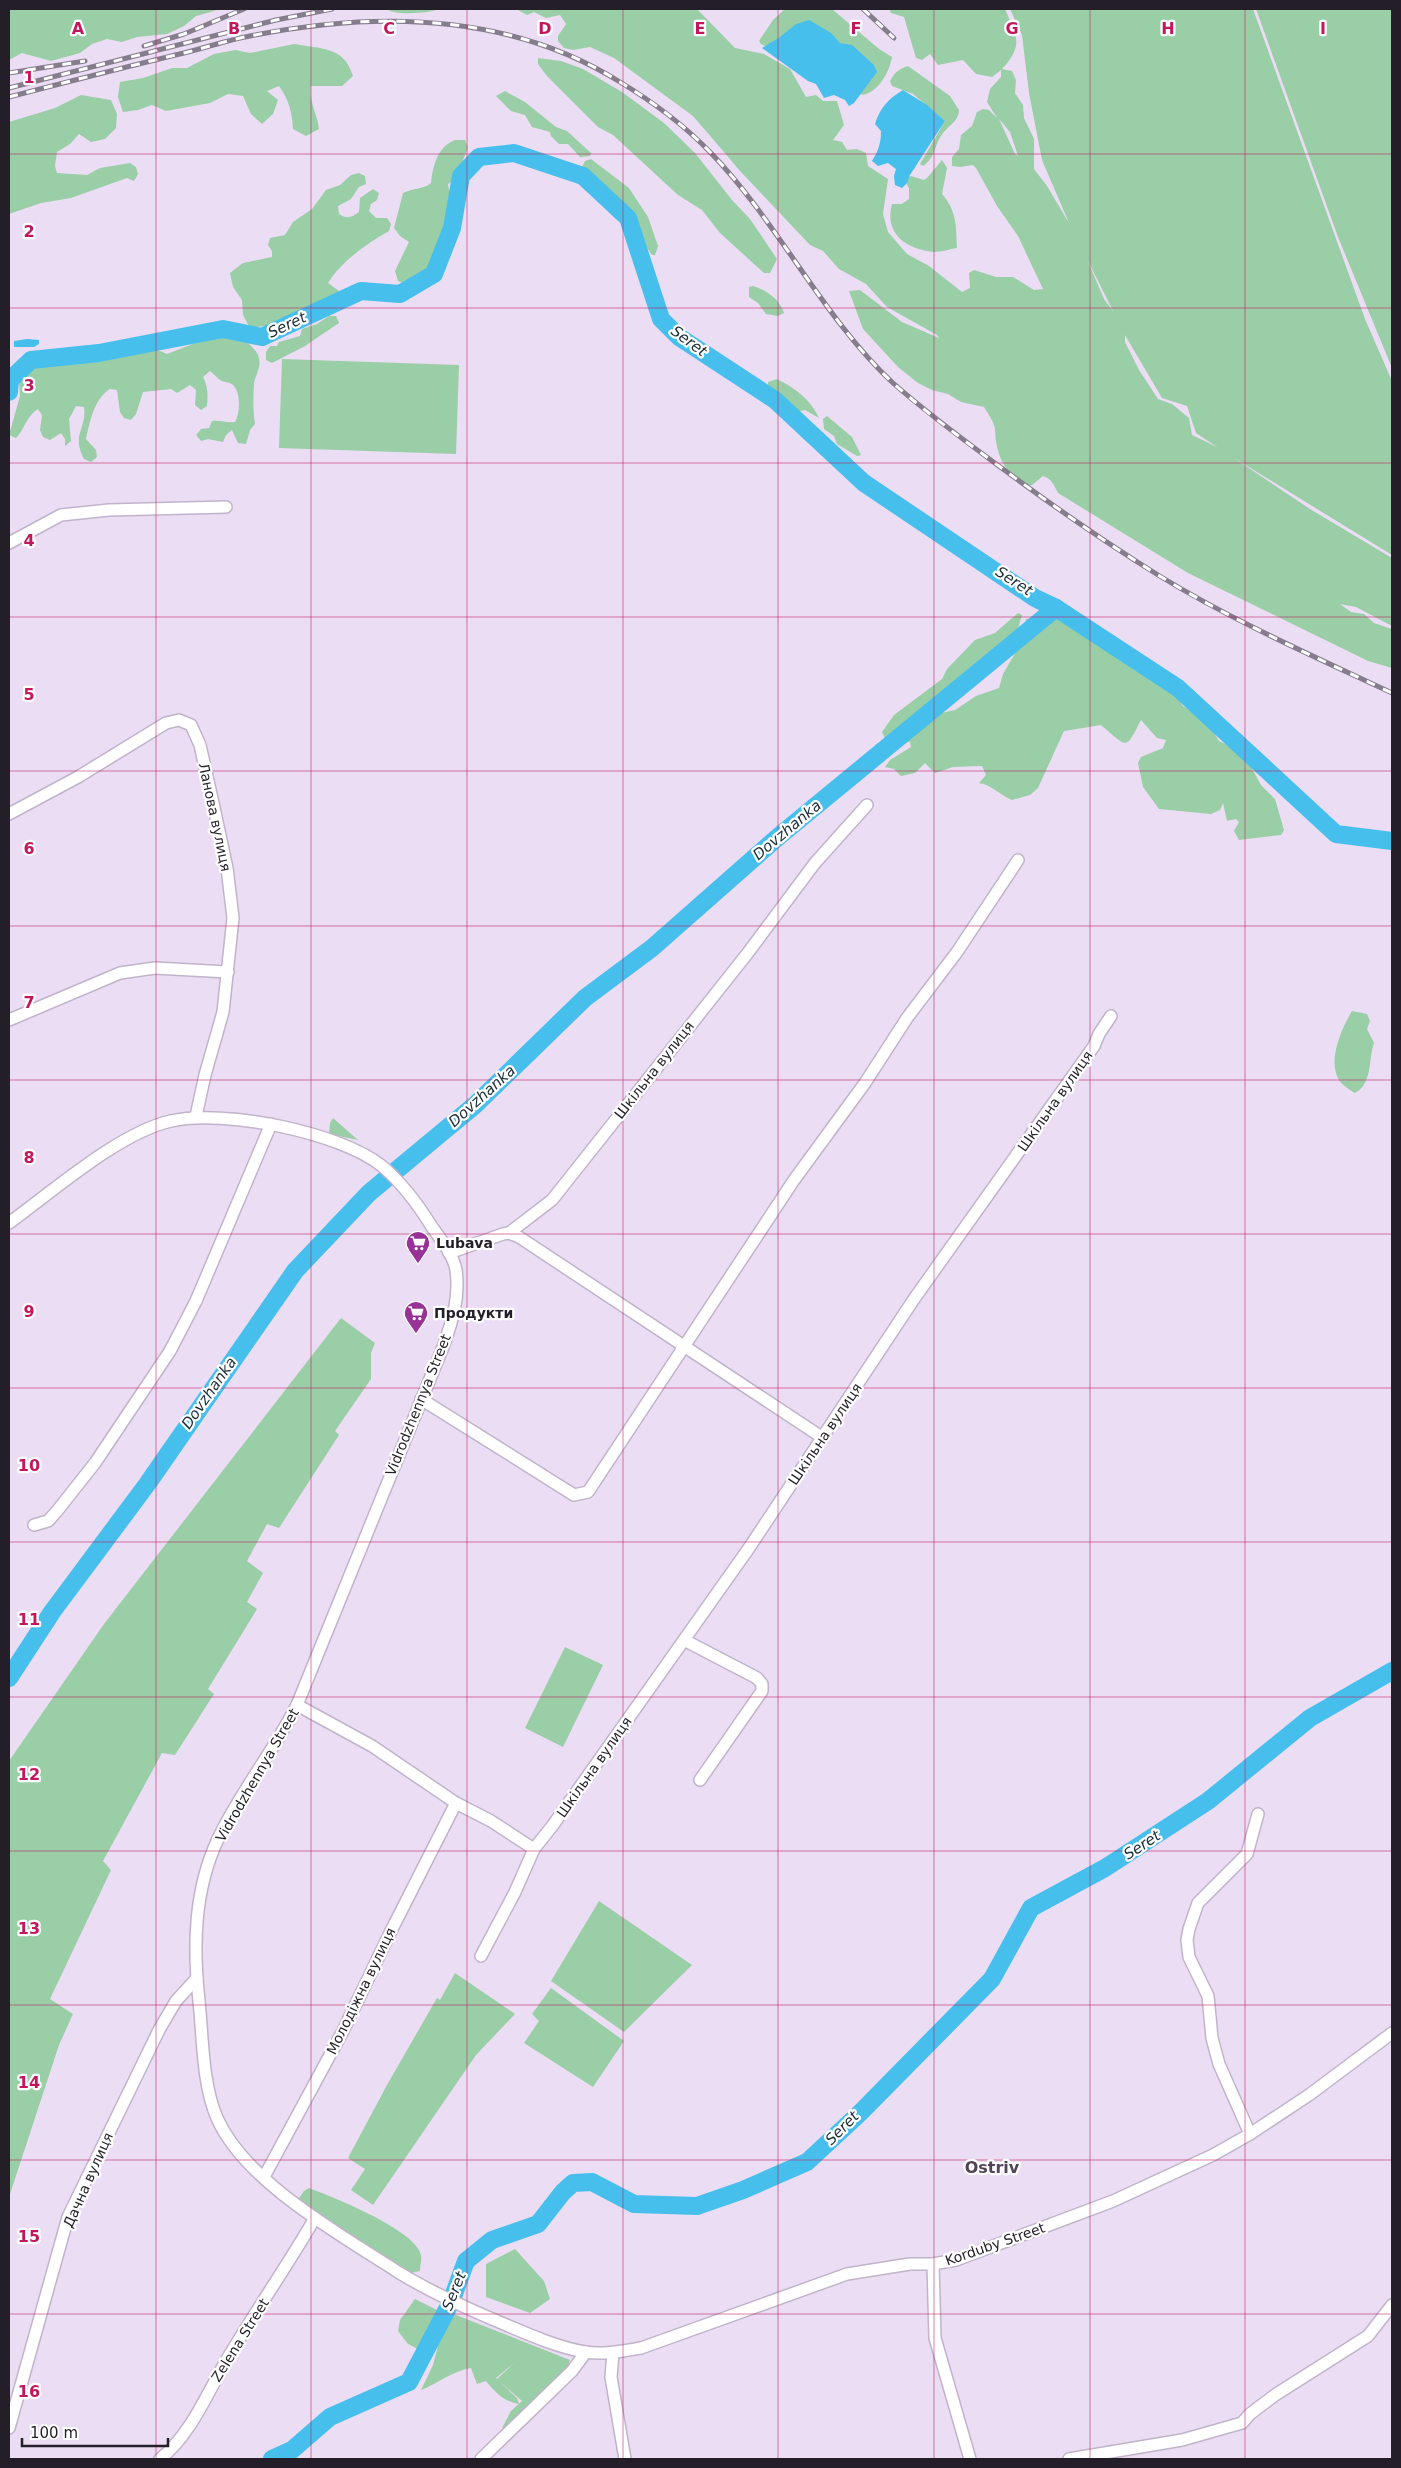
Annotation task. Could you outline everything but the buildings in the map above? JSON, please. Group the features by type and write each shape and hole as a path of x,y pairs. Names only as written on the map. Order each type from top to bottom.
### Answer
{"street":[{"path":"9,543 60,514 226,507"},
{"name":"Ланова вулиця","path":"9,814 78,777 166,723 179,720 191,726 200,745 227,868 233,918 223,1012 205,1075 196,1116"},
{"name":"Шкільна вулиця","path":"449,1253 509,1233 552,1200 746,954 815,863 867,805"},
{"path":"421,1399 574,1495 588,1492 794,1180 865,1083 884,1051 956,952 1018,860"},
{"path":"9,1020 120,973 155,968 228,972"},
{"name":"Шкільна вулиця","path":"481,1956 533,1856 534,1849 684,1640 823,1438 914,1299 1094,1046 1098,1034 1111,1016"},
{"name":"Vidrodzhennya Street","path":"9,1223 119,1144 168,1121 196,1116 271,1124 355,1149 382,1166 398,1183 427,1218 449,1253 455,1268 457,1288 455,1312 421,1399 297,1705 218,1839 206,1871 198,1905 196,1978 208,2085 216,2116 228,2138 243,2158 315,2218 417,2284 476,2312"},
{"path":"34,1525 48,1521 63,1504 95,1463 170,1352 196,1301 271,1124"},
{"path":"509,1233 547,1255 823,1438"},
{"path":"684,1640 757,1678 762,1684 762,1691 700,1780"},
{"path":"297,1705 372,1746 456,1803 491,1821 534,1849"},
{"name":"Молодіжна вулиця","path":"264,2177 343,2031 456,1803"},
{"path":"1250,2134 1219,2064 1212,2038 1208,1996 1189,1957 1187,1940 1198,1903 1247,1854 1258,1814"},
{"name":"Дачна вулиця","path":"9,2428 68,2217 159,2030 176,2001 196,1978"},
{"name":"Korduby Street","path":"476,2312 543,2340 586,2352 613,2353 641,2348 676,2337 847,2274 910,2264 933,2264 984,2251 1113,2201 1213,2155 1250,2134 1309,2095 1392,2033"},
{"name":"Zelena Street","path":"160,2459 179,2440 232,2351 284,2272 315,2218"},
{"path":"933,2264 935,2338 970,2459"},
{"path":"1068,2459 1182,2440 1242,2423 1250,2414 1275,2395 1368,2336 1392,2305"},
{"path":"481,2459 572,2371 586,2352"},
{"path":"613,2353 611,2377 625,2459"}],"green space":[{"path":"9,9 221,9 196,16 184,26 167,34 137,37 122,42 107,39 92,44 80,53 51,61 22,53 9,60"},
{"path":"387,9 440,9 421,13 397,13"},
{"path":"516,9 697,9 735,48 764,54 790,69 806,97 816,95 823,101 837,101 844,125 833,140 842,142 847,150 857,149 866,153 868,166 888,179 883,214 888,232 907,254 929,266 962,292 970,288 969,273 974,270 996,277 1013,277 1034,290 1043,289 1018,236 997,206 976,168 973,165 952,166 952,157 959,149 961,135 972,126 977,112 983,109 989,110 997,118 987,102 990,89 1001,77 1001,70 992,77 976,74 963,60 938,65 930,54 922,60 916,58 904,17 891,13 889,9 1005,9 1013,27 1016,47 1009,61 1002,69 1012,71 1016,80 1015,93 1023,105 1024,118 1034,139 1034,169 1047,186 1069,223 1042,160 1029,93 1022,35 1010,9 1253,9 1365,319 1392,381 1392,555 1234,458 1310,509 1392,558 1392,626 1356,607 1340,604 1351,612 1364,614 1374,623 1392,629 1392,668 1368,661 1188,573 1058,493 1046,477 1043,476 1032,485 1026,486 1020,482 1005,467 999,455 994,425 984,407 961,402 948,394 932,390 918,383 898,367 863,329 849,291 860,290 902,322 939,338 937,335 887,307 866,284 839,269 823,251 810,245 741,172 693,116 614,58 590,47 573,50 564,48 558,41 558,36 566,24 560,15 546,18 534,12 527,15","holes":["999,119 1010,132 1018,156 1015,154","1087,259 1113,311 1104,299","1125,335 1162,398 1187,406 1196,433 1217,447 1192,435 1189,418 1172,404 1158,399 1139,370 1125,342"]},
{"path":"785,9 832,9 879,49 892,57 882,80 874,90 863,95 761,44 759,41 773,20"},
{"path":"1256,9 1392,9 1392,368 1338,237"},
{"path":"294,44 322,48 337,54 344,59 353,76 342,86 311,86 311,98 319,129 306,136 293,129 289,106 279,86 267,91 278,100 273,114 262,124 251,114 243,96 228,94 210,103 166,111 152,105 138,110 123,112 118,97 120,82 143,78 172,68 187,68 214,54 235,50 250,53"},
{"path":"538,58 561,61 583,69 622,92 664,123 695,153 732,200 750,219 777,259 770,273 764,273 720,233 702,210 678,195 613,135 598,127 547,76 538,64"},
{"path":"908,66 950,96 959,110 957,118 941,136 932,156 923,166 920,164 945,121 913,94 892,86 890,81 894,75"},
{"path":"505,91 525,102 556,127 567,131 591,153 590,156 580,157 568,144 559,144 551,136 550,132 532,127 525,115 511,111 496,96"},
{"path":"81,95 111,100 117,114 116,128 105,139 91,142 79,134 70,144 57,152 55,166 57,173 87,175 100,168 130,163 136,167 138,174 134,181 127,178 71,198 41,203 9,214 9,122 55,108"},
{"path":"455,140 465,140 468,148 463,160 461,176 448,184 454,218 445,255 436,267 428,273 405,284 398,281 395,271 409,242 400,236 394,228 403,193 431,183 433,170 440,152"},
{"path":"591,159 629,188 648,217 658,246 655,255 652,255 618,205 581,169 585,161"},
{"path":"942,160 947,168 942,194 953,213 956,226 957,248 934,252 914,247 900,238 894,232 890,215 892,204 902,204 909,199 909,188 905,181 911,176 924,180"},
{"path":"359,173 365,176 366,184 359,187 351,199 338,206 339,214 344,217 354,216 359,212 360,198 373,189 379,193 377,200 371,204 369,211 376,218 387,218 391,224 389,231 355,254 340,267 328,283 339,291 334,301 323,314 302,322 250,328 243,315 242,300 233,287 230,273 243,263 272,257 272,251 268,245 270,238 285,235 293,222 312,209 326,190 340,185 351,175"},
{"path":"753,286 772,296 784,313 778,316 766,314 758,303 749,297 749,287"},
{"path":"329,316 336,316 339,323 305,346 272,363 266,360 266,352 270,346 277,346 279,342 300,336 302,329 317,324"},
{"path":"237,332 254,349 259,359 259,367 254,382 255,424 250,430 246,444 238,443 232,430 226,435 223,442 208,439 201,441 196,435 201,429 209,428 212,421 235,422 238,414 239,399 234,386 231,383 223,382 210,371 203,377 207,387 207,406 201,410 195,405 196,390 190,385 177,393 171,389 143,392 136,414 131,420 124,418 120,412 117,390 110,389 96,404 89,425 86,439 96,450 97,457 91,462 84,459 79,443 84,407 76,406 69,419 71,441 65,446 65,439 61,433 50,440 43,437 40,430 42,415 38,409 31,415 16,438 9,435 20,396 19,380 22,373 29,369 44,367 57,359 71,356 101,361 153,348 167,354 208,338"},
{"path":"282,359 459,365 456,454 279,448"},
{"path":"777,379 802,395 812,406 819,418 805,410 792,413 779,404 772,397 768,387 768,382"},
{"path":"827,416 852,437 861,455 857,456 837,444 834,436 824,429 823,419"},
{"path":"1018,613 1022,615 1013,646 983,678 941,713 955,710 976,696 999,688 1003,674 1021,643 1026,619 1065,615 1096,635 1116,641 1134,670 1165,678 1183,706 1206,719 1219,741 1243,752 1261,785 1275,799 1284,830 1281,835 1239,840 1234,831 1239,822 1236,819 1227,821 1223,803 1220,810 1211,814 1159,809 1143,787 1138,763 1141,757 1163,748 1166,740 1157,738 1141,720 1132,737 1125,743 1121,742 1101,725 1064,731 1038,788 1030,795 1012,800 979,783 986,775 982,766 953,767 935,773 925,763 915,773 901,776 894,769 885,767 890,760 911,747 910,742 887,743 882,732 894,715 942,679 947,669 975,640 995,633"},
{"path":"1352,1011 1367,1014 1370,1021 1367,1029 1374,1043 1365,1083 1355,1093 1344,1086 1339,1080 1335,1063 1337,1044"},
{"path":"333,1118 358,1140 329,1134 330,1123"},
{"path":"341,1318 375,1343 371,1353 371,1379 335,1431 339,1435 279,1528 267,1524 247,1561 263,1573 247,1602 257,1609 208,1689 214,1694 175,1755 162,1753 103,1861 111,1870 50,1999 73,2014 59,2045 9,2197 9,1761 104,1624"},
{"path":"565,1647 603,1665 563,1747 525,1728"},
{"path":"599,1901 692,1965 624,2032 551,1981"},
{"path":"455,1973 515,2014 476,2055 373,2205 351,2190 365,2169 348,2158 437,1998 440,2000"},
{"path":"551,1988 624,2041 593,2087 524,2043 539,2021 532,2014"},
{"path":"309,2188 372,2216 405,2235 416,2245 421,2255 420,2271 394,2276 302,2211 299,2198"},
{"path":"515,2249 544,2281 550,2299 530,2313 486,2297 486,2264"},
{"path":"415,2299 441,2312 434,2330 418,2349 408,2344 398,2331 400,2320"},
{"path":"451,2313 570,2360 567,2368 509,2429 502,2428 511,2411 519,2404 508,2401 500,2396 486,2381 477,2384 471,2368 452,2374 421,2390 433,2365 444,2324","holes":["514,2363 497,2379 496,2378","498,2380 522,2401 519,2404 517,2398"]}],"water":[{"path":"809,20 831,33 840,43 852,45 874,65 877,72 854,103 849,106 845,100 834,95 824,98 816,84 808,81 762,48 796,24"},
{"path":"903,90 927,105 945,121 910,175 907,183 902,188 895,185 894,176 896,169 888,163 878,166 872,161 880,140 881,131 875,124 879,113 885,104"},
{"path":"39,340 39,344 34,347 14,347 14,341"}],"waterway":[{"name":"Seret","path":"9,392 10,380 31,360 99,353 223,329 262,337 361,291 400,294 434,274 452,228 461,176 479,157 514,153 583,176 628,218 661,319 679,337 775,400 864,483 1035,598 1056,608 1178,688 1336,834 1392,841"},
{"name":"Dovzhanka","path":"9,1678 52,1612 148,1483 295,1271 369,1193 475,1105 585,998 652,948 778,837 1056,608"},
{"name":"Seret","path":"272,2459 292,2450 330,2417 409,2382 451,2302 466,2261 492,2240 538,2224 563,2192 573,2183 592,2182 634,2204 697,2206 743,2190 807,2162 860,2113 992,1979 1031,1908 1105,1868 1208,1801 1310,1718 1392,1671"}],"railway":[{"path":"144,46 184,34 244,9"},
{"path":"9,88 276,20 332,9"},
{"path":"863,9 894,38"},
{"path":"9,97 246,37 302,27 349,23 396,21 443,24 489,30 534,42 578,59 644,97 689,132 710,152 735,179 757,208 844,329 893,383 920,406 1060,510 1158,575 1244,623 1392,693"},
{"path":"9,73 85,61"}],"place":[{"name":"Lubava","path":"418,1264"},
{"name":"Продукти","path":"416,1334"}],"district":[{"name":"Ostriv","path":"992,2167"}]}
